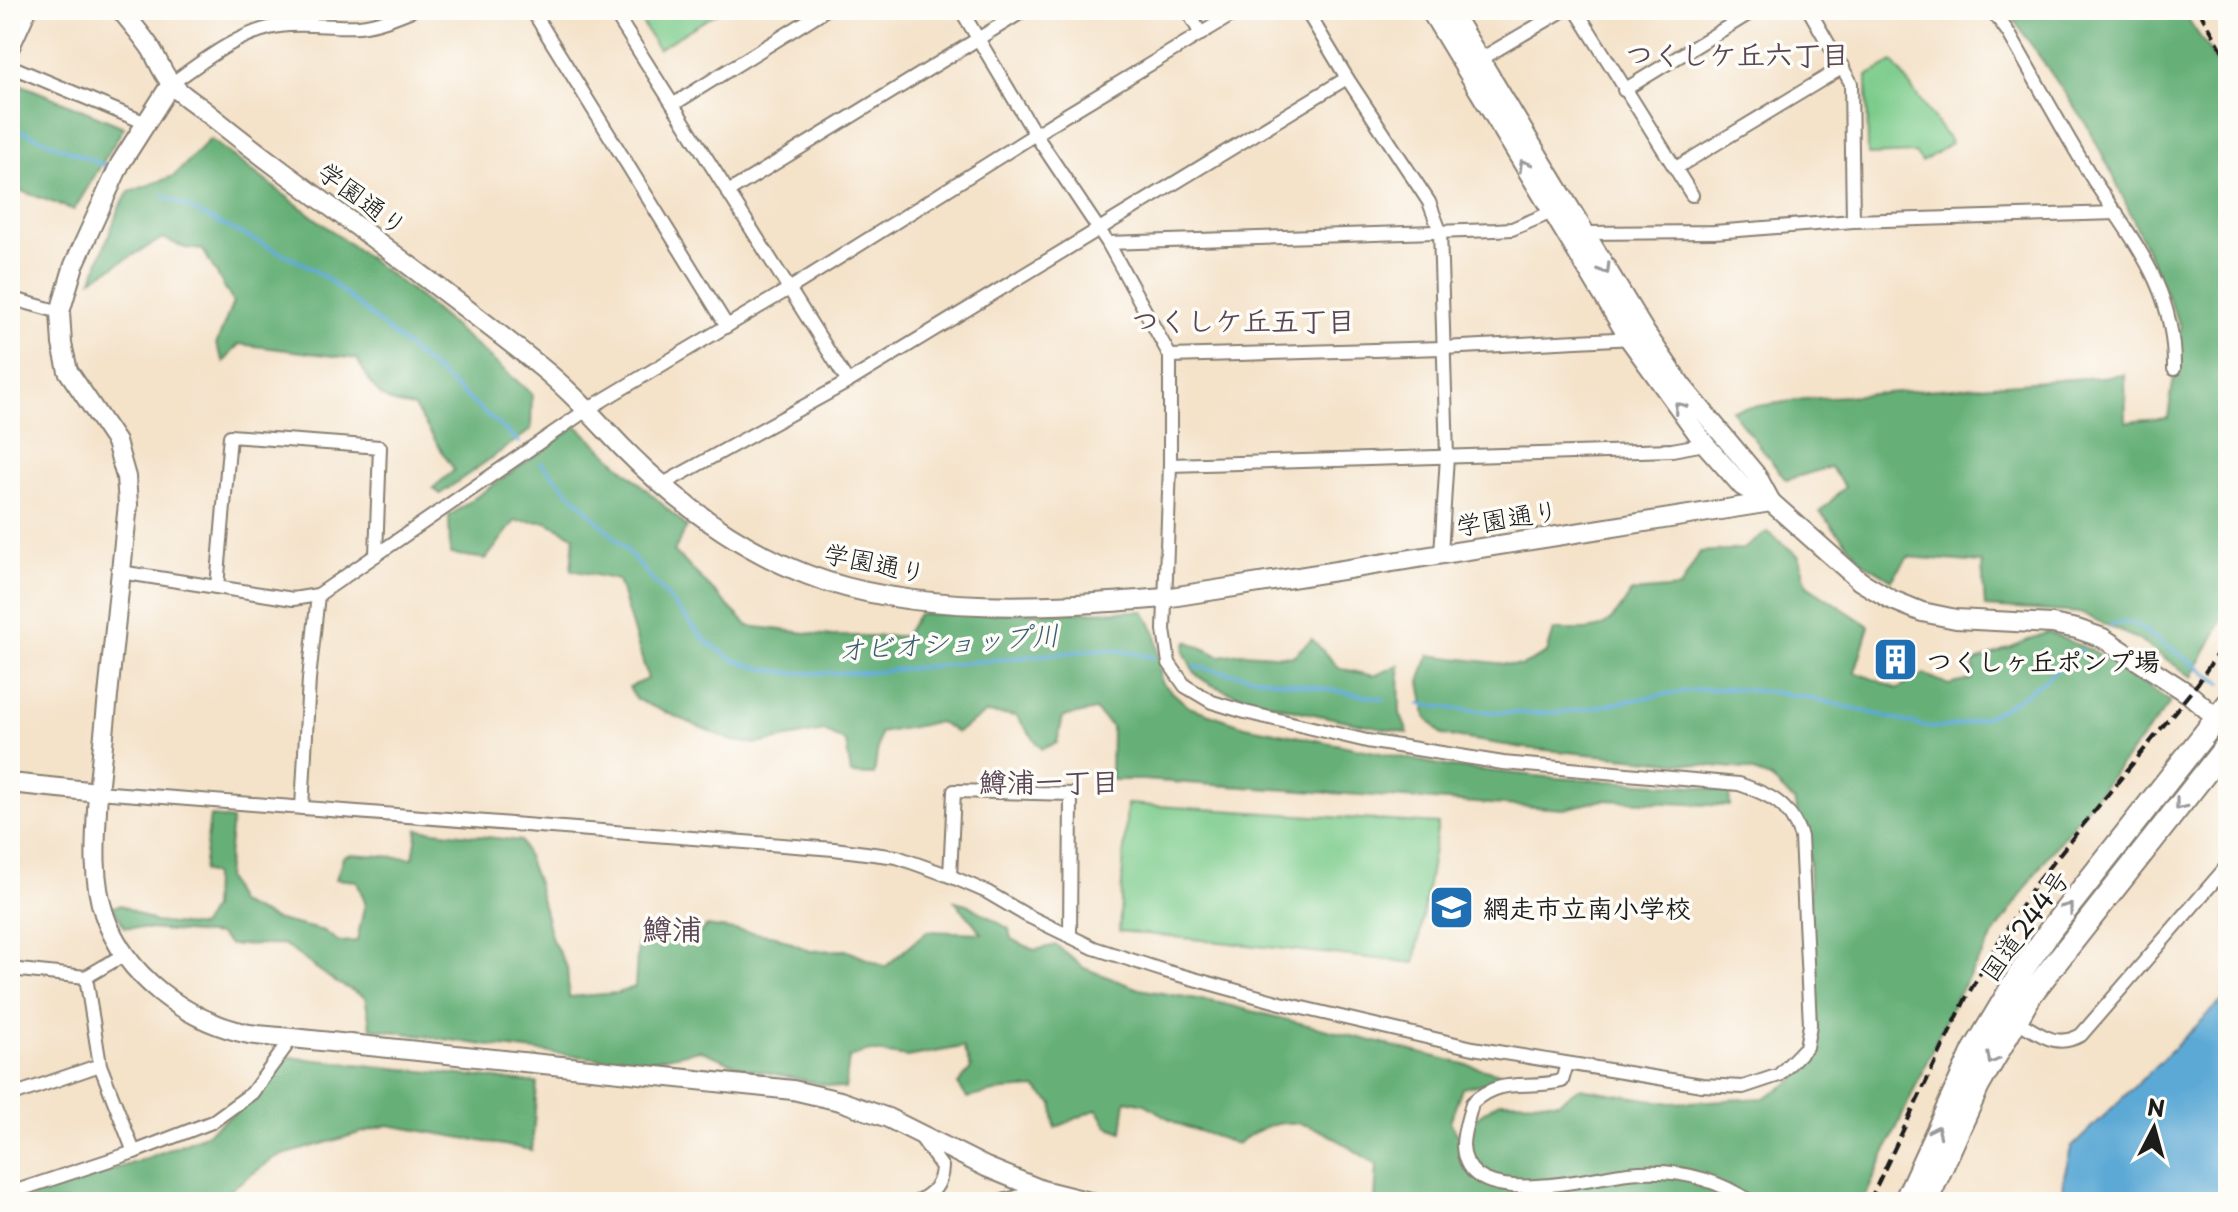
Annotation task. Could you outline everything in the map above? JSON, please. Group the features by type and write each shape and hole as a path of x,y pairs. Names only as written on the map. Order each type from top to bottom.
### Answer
{"highway":[{"name":"国道244号","path":"1926,1202 2006,1015 2051,929 2224,717"},
{"name":"国道244号","path":"1905,1202 1974,1051 2006,1015 2031,994 2228,744"}],"street":[{"path":"10,54 30,10"},
{"name":"学園通り","path":"121,10 150,47 171,84 258,153 477,316 588,409 623,448 696,512 732,538 807,575 845,588 991,606 1165,598 1771,502"},
{"path":"412,10 382,22 357,26 276,26 251,34 204,60 171,84 120,164 65,291 60,312 68,371 116,442 126,477 128,504 95,839 103,913 125,954 154,987 197,1016 249,1033 793,1090 840,1101 1042,1190 1090,1202"},
{"path":"532,10 727,326"},
{"path":"613,10 848,382"},
{"path":"674,104 825,10"},
{"path":"10,783 834,849 897,857 987,892 1094,948 1281,1003 1446,1042 1720,1088 1743,1087 1779,1075 1806,1047 1810,1025 1804,862 1795,819 1768,794 1739,784 1477,759 1367,741 1212,702 1185,686 1169,663 1164,630 1170,356 1108,243 1035,134 961,10"},
{"path":"728,192 1025,10"},
{"path":"1187,10 1201,34"},
{"path":"120,572 293,599 318,595 588,409 789,289 1240,10"},
{"path":"1306,10 1429,202 1440,231 1447,456 1441,554"},
{"path":"1430,10 1473,63"},
{"path":"1450,10 1473,63 1637,336 1705,444 1742,486 1771,502 1860,581 1890,599 1922,612 1956,619 2052,624 2103,638 2224,717"},
{"path":"1473,63 1564,10"},
{"path":"1576,10 1692,195"},
{"path":"1624,90 1755,10"},
{"path":"1809,10 1851,83 1853,221"},
{"path":"1992,10 2008,32 2094,180 2145,255 2164,301 2174,344 2174,369"},
{"path":"10,66 146,123"},
{"path":"1676,168 1843,67"},
{"path":"663,484 848,382 1347,78"},
{"path":"1108,243 1512,229 1560,209"},
{"path":"1576,236 1714,232 1853,221 2117,213"},
{"path":"10,298 60,312"},
{"path":"1170,356 1443,348 1637,336"},
{"path":"1637,336 1757,476 1771,502"},
{"path":"217,587 230,436 380,447 376,555"},
{"path":"1170,465 1672,450 1705,444"},
{"path":"302,808 309,679 318,595"},
{"path":"950,876 954,791 1071,794 1070,936"},
{"path":"2006,1015 2056,1042 2068,1042 2081,1035 2228,865"},
{"path":"10,969 86,977 125,954"},
{"path":"86,977 100,1065 134,1152"},
{"path":"10,1193 134,1152 212,1122 252,1093 292,1038"},
{"path":"1567,1064 1562,1081 1495,1086 1472,1103 1463,1142 1464,1156 1471,1177 1480,1185 1505,1195 1532,1197 1607,1177 1661,1171 1717,1183 1751,1202"},
{"path":"10,1096 100,1065"},
{"path":"917,1202 932,1193 941,1181 942,1167 918,1133"},
{"path":"999,1202 1042,1190"}],"green space":[{"path":"634,10 722,10 658,49"},
{"path":"2007,10 2182,10 2228,79 2228,609 2192,677 2137,639 2081,613 1985,607 1982,563 1908,557 1892,580 1864,563 1820,512 1845,487 1830,467 1786,480 1731,410 1805,399 2125,375 2126,422 2168,418 2181,327 2114,177 2085,122"},
{"path":"1893,62 1951,143 1922,162 1915,153 1868,155 1867,76"},
{"path":"10,80 124,127 74,210 10,187"},
{"path":"210,139 417,295 532,394 531,430 440,494 433,488 454,470 414,407 384,398 357,359 239,344 224,362 216,345 233,302 203,250 185,248 163,238 92,279 120,206 129,192 174,176"},
{"path":"577,426 687,527 674,551 748,626 832,636 904,636 918,614 1144,611 1156,633 1161,682 1189,707 1245,726 1450,767 1556,778 1694,786 1729,793 1730,806 1603,800 1564,809 1111,780 1112,727 1095,710 1063,717 1057,743 1042,749 1016,716 986,713 957,732 939,722 880,733 874,775 851,774 846,742 824,731 757,744 732,741 635,699 629,687 648,679 618,580 571,570 574,536 547,522 515,521 486,559 450,554 449,516"},
{"path":"1768,532 1799,556 1807,585 1869,626 1855,672 1898,689 1924,674 1949,685 1973,679 1974,662 2048,632 2095,652 2171,702 2047,857 1996,932 1955,999 1863,1202 1375,1202 1377,1165 1309,1126 1276,1124 1237,1144 1178,1124 1145,1104 1126,1100 1122,1132 1107,1126 1097,1109 1055,1128 1053,1104 1035,1088 1004,1090 967,1098 958,1084 971,1069 963,1047 907,1057 869,1051 849,1058 845,1089 741,1067 700,1050 638,1063 371,1028 365,997 335,982 283,944 230,945 219,935 125,927 112,907 121,905 155,922 200,927 212,908 213,875 203,871 210,816 232,820 226,877 238,903 274,919 324,931 339,942 357,941 365,903 357,881 336,879 343,857 351,854 413,858 418,829 521,841 537,883 552,940 567,967 569,997 617,993 635,987 638,940 696,937 707,926 776,936 810,951 846,950 885,967 927,931 982,933 955,901 967,904 1009,929 1011,939 1035,950 1056,945 1084,968 1139,989 1220,1003 1516,1077 1462,1088 1450,1122 1458,1136 1474,1119 1500,1101 1558,1102 1580,1088 1671,1103 1764,1098 1794,1080 1813,1052 1809,856 1794,801 1770,778 1745,769 1524,748 1442,735 1426,717 1420,682 1429,655 1522,666 1547,653 1554,630 1600,627 1615,616 1631,592 1680,588 1700,552 1743,549"},
{"path":"1312,639 1339,668 1374,676 1399,665 1400,713 1408,733 1296,710 1233,693 1210,684 1196,674 1184,652 1187,641 1220,656 1241,653 1293,656"},
{"path":"1127,804 1438,824 1415,963 1119,931"},
{"path":"288,1057 537,1083 532,1150 388,1125 276,1157 213,1202 17,1202 203,1136 253,1099"}],"water":[{"path":"2228,995 2228,1202 2063,1202 2064,1176 2071,1148"}],"waterway":[{"name":"オビオショップ川","path":"10,126 106,166"},
{"name":"オビオショップ川","path":"164,196 304,264 329,280 519,442"},
{"name":"オビオショップ川","path":"541,463 621,544 706,641 732,659 759,668 790,673 864,673 1094,650 1115,650 1153,657"},
{"name":"オビオショップ川","path":"2111,625 2133,623 2221,683"},
{"name":"オビオショップ川","path":"1420,704 1479,711 1539,713 1578,710 1682,692 1744,689 1823,701 1926,727 1948,727 1969,723 2010,704 2081,650"},
{"name":"オビオショップ川","path":"1195,667 1384,699"}],"railway":[{"path":"2199,10 2228,60"},
{"path":"1869,1202 1966,998 1994,949 2036,883 2198,683 2228,637"}],"place":[{"name":"つくしヶ丘ポンプ場","path":"1895,660"},
{"name":"網走市立南小学校","path":"1452,907"}],"district":[{"name":"つくしケ丘六丁目","path":"1737,53"},
{"name":"つくしケ丘五丁目","path":"1243,319"},
{"name":"鱒浦一丁目","path":"1049,780"},
{"name":"鱒浦","path":"672,927"}]}
